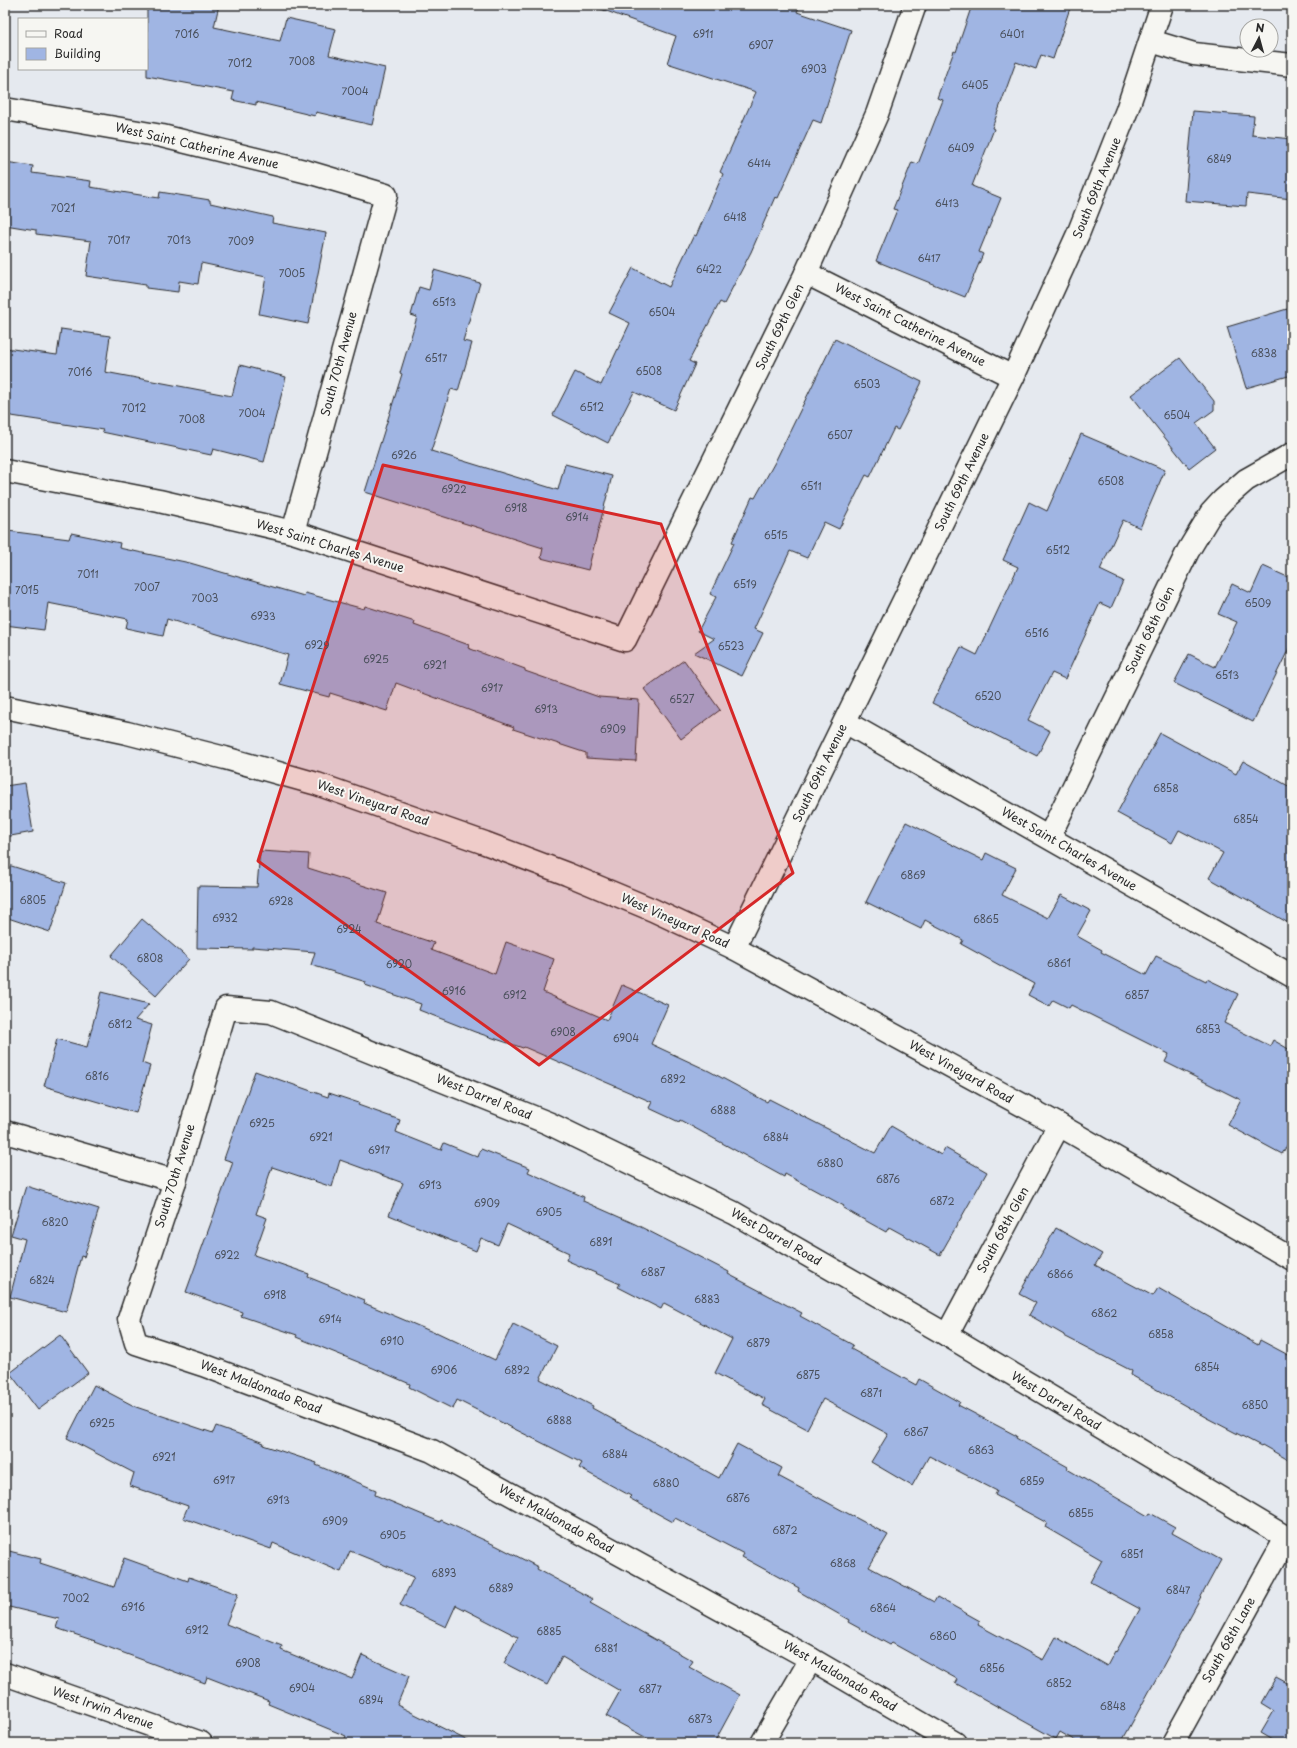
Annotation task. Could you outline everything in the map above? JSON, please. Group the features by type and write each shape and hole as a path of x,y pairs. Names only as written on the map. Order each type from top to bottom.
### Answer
{"street":[{"name":"South 69th Glen","path":"625,640 806,273 877,114 915,5"},
{"name":"South 69th Avenue","path":"734,948 1013,377 1078,234 1102,177 1127,110 1162,5"},
{"path":"1151,41 1194,54 1292,65"},
{"name":"West Saint Catherine Avenue","path":"5,109 162,136 294,168 386,195"},
{"name":"South 70th Avenue","path":"293,532 386,195"},
{"name":"West Saint Catherine Avenue","path":"806,273 1013,377"},
{"name":"South 68th Glen","path":"1049,837 1188,551 1211,513 1246,480 1290,455"},
{"name":"West Saint Charles Avenue","path":"5,471 159,501 293,532 625,640"},
{"name":"West Vineyard Road","path":"5,707 127,733 225,758 392,809 567,874 734,948 1059,1125 1292,1259"},
{"name":"West Saint Charles Avenue","path":"845,722 1292,976"},
{"name":"South 70th Avenue","path":"136,1343 129,1319 175,1181 226,1008"},
{"name":"West Darrel Road","path":"226,1008 272,1012 548,1122 734,1213 947,1335 1289,1539"},
{"name":"South 68th Glen","path":"947,1335 1059,1125"},
{"path":"5,1132 175,1181"},
{"name":"West Maldonado Road","path":"136,1343 203,1365 432,1451 811,1659 955,1743"},
{"name":"South 68th Lane","path":"1173,1743 1289,1539"},
{"path":"762,1743 811,1659"},
{"name":"West Irwin Avenue","path":"5,1674 201,1743"}],"highlighted area":[{"path":"383,465 661,524 793,873 539,1065 258,861"}],"building":[{"path":"147,5 219,5 214,27 280,41 286,18 336,29 329,55 385,68 372,125 316,112 315,116 256,102 256,105 232,100 234,92 147,76"},
{"path":"598,5 800,5 797,12 851,30 821,123 813,120 778,198 775,197 751,252 724,304 720,302 689,361 695,364 674,410 634,392 608,443 553,415 575,372 601,385 630,323 609,313 633,268 669,287 694,235 696,236 723,174 720,172 756,92 667,63 676,36 598,8"},
{"path":"972,5 1071,5 1053,59 1041,55 1036,69 1016,62 992,128 994,129 972,186 1001,198 979,252 983,254 965,297 876,261 897,210 893,209 912,162 918,164 943,100 937,98 954,51 956,52"},
{"path":"1193,111 1254,116 1252,135 1292,139 1292,199 1247,194 1246,206 1185,201"},
{"path":"5,162 33,166 32,173 91,181 90,187 159,198 160,192 210,200 210,203 273,217 272,223 326,233 308,324 259,314 266,277 201,263 198,284 179,281 178,292 146,288 146,285 86,276 91,241 36,234 36,230 5,225"},
{"path":"434,270 480,283 463,341 472,343 458,391 451,389 431,451 558,490 565,464 612,476 588,570 541,558 543,548 365,492 402,374 400,373 417,317 411,315 419,287 429,290"},
{"path":"1287,309 1292,324 1292,375 1246,388 1227,327"},
{"path":"61,329 110,336 105,372 232,396 240,365 286,377 264,462 213,449 211,455 102,432 103,430 5,415 5,348 57,355"},
{"path":"835,339 922,382 898,430 894,428 870,477 866,475 839,529 824,522 807,558 790,551 754,629 763,633 742,676 694,653 714,639 698,631 716,597 710,594 734,543 732,542 752,497 755,498 775,462"},
{"path":"1180,358 1214,401 1214,410 1196,423 1215,448 1189,468 1131,395"},
{"path":"1081,434 1165,470 1140,528 1123,520 1100,570 1123,581 1111,608 1100,603 1065,679 1052,673 1028,720 1050,731 1037,756 932,703 961,647 977,655 1018,567 1003,560 1029,502 1047,511"},
{"path":"8,531 69,539 71,533 120,543 119,548 190,563 304,596 305,593 364,609 365,606 415,622 414,625 469,645 468,648 525,669 525,671 599,697 639,700 636,761 586,758 586,753 513,729 514,727 396,683 387,711 330,693 329,697 280,684 288,655 167,619 163,636 126,628 128,619 48,603 44,630 5,625 5,556"},
{"path":"1263,566 1292,579 1292,642 1253,722 1174,683 1189,654 1215,667 1237,622 1218,614 1232,584 1251,593"},
{"path":"684,660 720,710 681,739 644,689"},
{"path":"1160,733 1236,774 1243,761 1292,788 1292,925 1209,878 1223,853 1179,830 1172,843 1117,813"},
{"path":"25,783 33,832 5,837 5,786"},
{"path":"906,822 983,860 986,853 1016,868 1002,895 1048,918 1061,895 1091,911 1077,936 1102,950 1101,952 1146,975 1156,956 1206,981 1207,979 1238,994 1224,1023 1270,1046 1273,1040 1292,1051 1292,1137 1282,1154 1228,1125 1241,1100 1165,1062 1169,1054 1071,1005 1069,1008 1053,1000 1049,1006 1028,995 1034,984 961,944 963,940 925,920 921,929 866,902"},
{"path":"260,851 309,854 308,868 387,893 377,924 434,943 431,950 495,974 506,942 554,959 543,992 607,1020 622,985 668,1005 651,1044 709,1071 767,1102 769,1099 875,1153 891,1126 941,1155 945,1148 987,1172 940,1255 889,1227 886,1232 843,1208 844,1206 785,1174 784,1177 680,1120 679,1122 649,1108 652,1102 524,1047 523,1048 475,1032 419,1010 421,1004 365,985 366,982 311,965 315,952 252,947 252,949 197,948 198,886 257,887"},
{"path":"5,864 66,883 50,932 5,917"},
{"path":"142,919 189,959 156,996 111,956"},
{"path":"101,992 149,1004 135,1020 152,1025 142,1063 150,1066 136,1113 44,1086 57,1039 87,1047"},
{"path":"255,1071 328,1097 329,1093 359,1103 358,1105 400,1120 396,1132 441,1150 444,1143 478,1157 481,1149 530,1168 528,1172 584,1197 583,1201 635,1224 729,1272 728,1274 802,1313 800,1316 853,1345 851,1349 916,1385 919,1379 960,1402 958,1405 1017,1436 1016,1438 1068,1467 1067,1469 1148,1516 1150,1513 1175,1527 1172,1533 1221,1560 1121,1743 1079,1743 1060,1732 1056,1739 955,1683 957,1679 892,1643 890,1645 848,1622 849,1620 798,1591 799,1588 742,1557 744,1554 675,1518 673,1522 629,1498 631,1496 579,1468 582,1463 457,1400 453,1409 409,1387 410,1384 296,1337 297,1335 241,1316 242,1312 186,1292 233,1162 224,1159","holes":["340,1160 403,1183 389,1215 476,1251 481,1238 498,1245 507,1224 569,1253 566,1260 620,1284 618,1287 661,1309 664,1303 732,1339 715,1373 765,1399 762,1405 807,1429 823,1399 888,1434 871,1462 912,1486 929,1456 997,1491 995,1495 1047,1523 1045,1527 1102,1560 1090,1582 1140,1609 1107,1666 1056,1637 1043,1660 978,1625 980,1621 937,1597 934,1602 869,1567 888,1535 778,1476 782,1468 737,1444 719,1478 592,1408 593,1406 540,1379 557,1346 513,1324 495,1360 436,1332 435,1333 364,1303 365,1300 308,1277 309,1274 254,1255 267,1218 256,1214 272,1167 332,1187"]},
{"path":"26,1186 99,1209 84,1257 81,1256 66,1312 10,1297 25,1239 11,1235"},
{"path":"1056,1228 1102,1254 1095,1265 1153,1296 1158,1288 1258,1345 1260,1340 1292,1357 1292,1462 1262,1445 1261,1446 1207,1418 1131,1375 1132,1371 1064,1336 1029,1315 1036,1303 1019,1294"},
{"path":"60,1335 88,1373 38,1410 10,1373"},
{"path":"94,1385 136,1407 213,1433 216,1426 264,1443 263,1445 317,1463 316,1465 376,1490 375,1495 440,1522 441,1520 497,1546 538,1567 537,1569 593,1599 590,1603 693,1661 689,1667 740,1695 714,1743 656,1743 606,1716 620,1691 562,1657 547,1685 504,1663 518,1637 456,1605 446,1627 400,1605 414,1577 350,1551 341,1572 273,1543 271,1549 183,1518 188,1506 130,1486 134,1473 67,1438"},
{"path":"5,1550 41,1559 40,1563 114,1587 124,1558 188,1581 189,1577 238,1594 226,1624 282,1646 281,1650 352,1679 362,1655 409,1676 397,1705 472,1743 343,1743 346,1736 268,1704 269,1701 207,1677 205,1683 94,1642 95,1641 56,1628 59,1619 5,1606"},
{"path":"1276,1677 1289,1684 1292,1680 1292,1743 1278,1743 1261,1733 1274,1711 1261,1703"}]}
